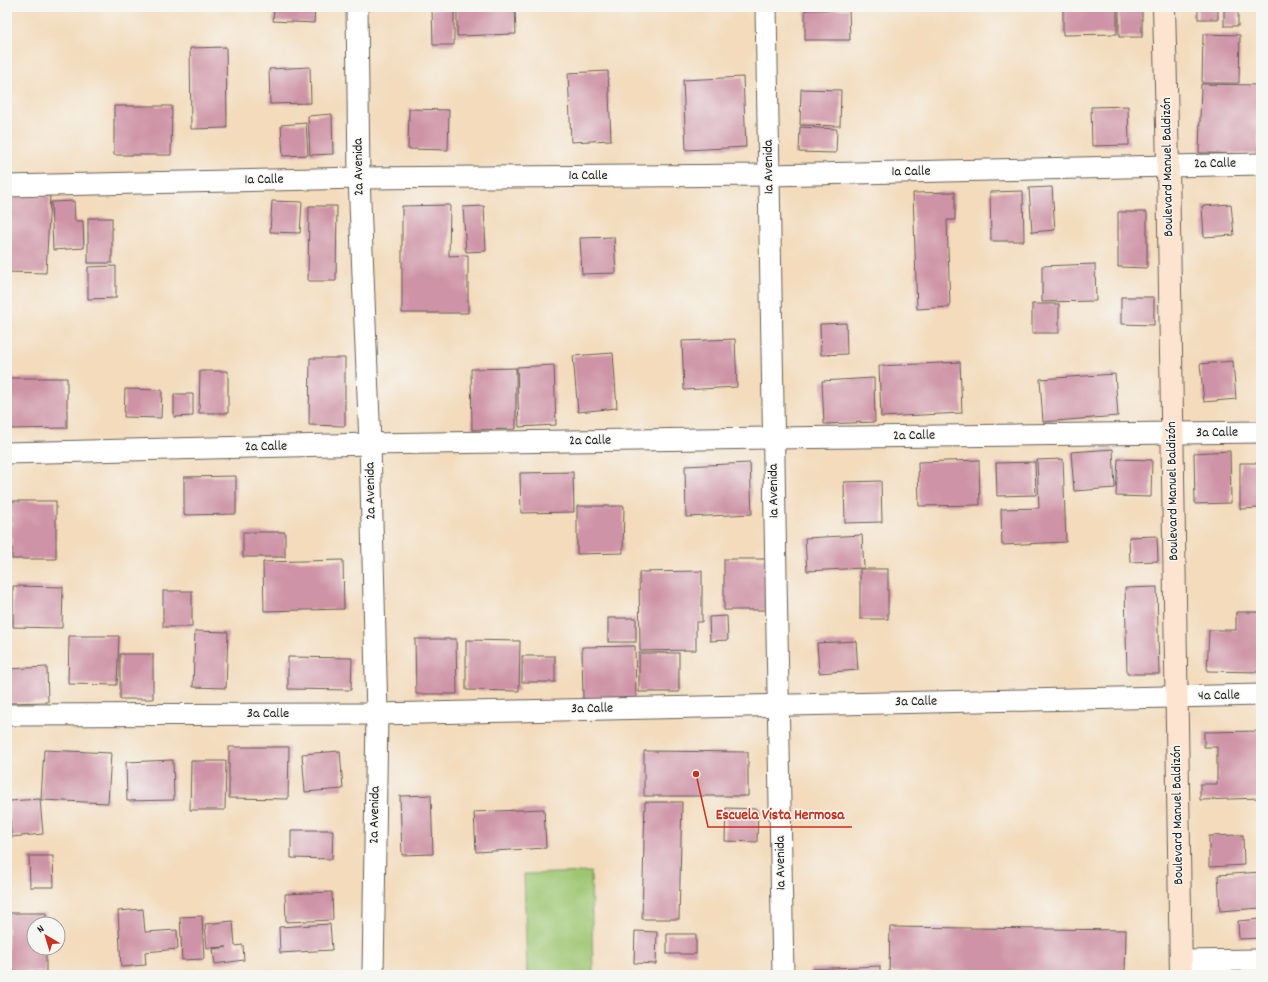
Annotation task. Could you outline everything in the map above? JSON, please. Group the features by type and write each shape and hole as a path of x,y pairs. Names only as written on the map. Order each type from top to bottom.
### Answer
{"main road":[{"name":"Boulevard Manuel Baldizón","path":"1164,7 1168,165 1181,968"}],"street":[{"name":"2a Avenida","path":"357,7 359,178 370,444 377,714 373,975"},
{"name":"1a Avenida","path":"766,7 783,975"},
{"name":"2a Calle","path":"1168,165 1261,164"},
{"name":"1a Calle","path":"7,186 359,178 770,175 1168,165"},
{"name":"3a Calle","path":"1172,434 1261,432"},
{"name":"2a Calle","path":"7,453 370,444 1172,434"},
{"name":"4a Calle","path":"1176,697 1261,695"},
{"name":"3a Calle","path":"7,715 377,714 1176,697"},
{"path":"1181,968 1261,960"}],"green space":[{"path":"591,872 593,975 527,975 524,874"}],"building":[{"path":"274,7 315,7 314,23 273,21"},
{"path":"457,7 515,7 516,34 457,36"},
{"path":"1063,7 1117,7 1117,34 1063,35"},
{"path":"1119,7 1142,7 1142,37 1119,37"},
{"path":"1198,7 1218,7 1218,19 1198,19"},
{"path":"432,9 454,9 454,45 433,45"},
{"path":"849,9 850,40 805,40 805,10"},
{"path":"1224,10 1238,10 1238,26 1224,26"},
{"path":"1203,34 1240,35 1239,83 1202,83"},
{"path":"226,47 227,128 191,129 190,48"},
{"path":"310,67 311,103 270,104 269,69"},
{"path":"608,71 611,140 571,142 568,73"},
{"path":"743,77 746,147 686,150 683,80"},
{"path":"1201,84 1259,85 1258,154 1199,153"},
{"path":"801,89 841,90 840,126 800,125"},
{"path":"114,106 172,106 171,155 114,155"},
{"path":"1128,106 1129,145 1092,146 1091,107"},
{"path":"409,109 449,110 448,150 408,149"},
{"path":"332,114 333,154 310,155 308,116"},
{"path":"306,123 308,155 283,156 281,125"},
{"path":"800,127 837,129 836,153 799,152"},
{"path":"1052,187 1055,230 1032,232 1029,188"},
{"path":"1023,191 1024,241 991,241 990,192"},
{"path":"955,192 955,220 947,220 950,307 917,309 913,193"},
{"path":"7,194 50,196 46,273 7,272"},
{"path":"74,201 75,221 83,221 84,248 53,250 51,202"},
{"path":"272,201 302,202 300,233 270,232"},
{"path":"1231,204 1234,235 1204,237 1202,206"},
{"path":"450,205 449,256 468,255 468,313 402,313 402,206"},
{"path":"309,206 337,206 336,281 308,281"},
{"path":"484,206 486,251 466,252 463,207"},
{"path":"1118,212 1147,212 1147,268 1118,267"},
{"path":"88,218 112,218 112,263 88,263"},
{"path":"614,237 616,273 582,274 580,238"},
{"path":"1095,264 1096,301 1042,302 1042,266"},
{"path":"116,266 116,298 88,299 88,267"},
{"path":"1121,297 1154,297 1154,325 1121,324"},
{"path":"1032,304 1059,304 1059,333 1032,333"},
{"path":"846,323 847,354 821,355 820,324"},
{"path":"735,339 737,387 684,390 682,341"},
{"path":"613,353 617,408 578,412 573,356"},
{"path":"310,358 345,358 345,426 309,425"},
{"path":"1233,361 1236,399 1204,402 1200,364"},
{"path":"960,362 962,413 881,417 879,366"},
{"path":"554,365 556,425 519,427 517,367"},
{"path":"516,368 516,429 472,430 471,369"},
{"path":"200,371 228,371 228,413 199,413"},
{"path":"1115,374 1118,416 1043,422 1040,379"},
{"path":"7,378 67,378 67,428 7,429"},
{"path":"874,378 875,422 824,424 822,381"},
{"path":"125,389 162,390 161,418 124,417"},
{"path":"174,394 193,394 193,416 174,417"},
{"path":"1113,449 1115,488 1074,491 1071,452"},
{"path":"1230,451 1231,503 1195,504 1194,453"},
{"path":"1063,459 1066,542 1002,545 1001,509 1039,508 1037,460"},
{"path":"1118,459 1152,460 1151,497 1116,496"},
{"path":"979,460 980,505 919,506 918,462"},
{"path":"1035,462 1036,495 997,496 996,463"},
{"path":"750,463 752,514 686,517 685,466"},
{"path":"1240,463 1261,463 1261,508 1240,509"},
{"path":"573,472 574,512 521,513 520,473"},
{"path":"236,476 236,514 184,515 184,477"},
{"path":"881,481 882,522 845,523 844,482"},
{"path":"12,501 56,501 56,559 12,559"},
{"path":"577,506 624,506 623,553 577,554"},
{"path":"243,532 285,532 285,557 243,557"},
{"path":"862,535 864,568 807,571 805,538"},
{"path":"1157,536 1158,561 1130,562 1129,537"},
{"path":"724,559 768,559 768,610 724,610"},
{"path":"343,560 344,609 264,611 263,562"},
{"path":"860,569 888,569 888,619 860,619"},
{"path":"702,571 702,622 696,622 696,650 640,651 639,572"},
{"path":"13,586 63,587 62,628 13,627"},
{"path":"1157,587 1159,674 1127,674 1125,588"},
{"path":"163,591 192,591 192,627 163,627"},
{"path":"1236,612 1261,612 1260,672 1207,671 1209,630 1236,630"},
{"path":"727,616 728,640 710,641 709,617"},
{"path":"608,618 636,618 636,642 608,642"},
{"path":"195,631 228,632 226,688 193,687"},
{"path":"69,636 119,636 117,685 68,684"},
{"path":"415,639 456,639 457,694 416,694"},
{"path":"466,640 520,641 519,691 466,690"},
{"path":"856,641 858,670 819,673 817,643"},
{"path":"635,646 636,698 583,700 582,647"},
{"path":"639,653 679,653 679,692 639,692"},
{"path":"120,654 153,654 153,699 120,699"},
{"path":"522,656 555,656 555,682 522,682"},
{"path":"288,657 352,658 351,690 288,689"},
{"path":"47,667 48,702 7,703 7,669"},
{"path":"1260,731 1261,798 1200,800 1200,784 1217,784 1217,747 1204,747 1204,732"},
{"path":"229,747 289,747 288,799 229,798"},
{"path":"44,750 111,753 108,803 41,800"},
{"path":"340,751 343,789 305,792 302,754"},
{"path":"644,751 748,752 748,796 644,796"},
{"path":"173,760 174,800 127,801 126,762"},
{"path":"191,761 226,761 225,810 190,810"},
{"path":"431,795 433,854 402,855 400,796"},
{"path":"40,799 43,834 11,837 9,801"},
{"path":"645,802 682,802 679,919 642,919"},
{"path":"726,808 758,809 757,842 725,841"},
{"path":"544,809 546,848 476,852 474,812"},
{"path":"291,830 333,830 332,859 291,858"},
{"path":"1243,835 1244,865 1209,867 1209,836"},
{"path":"29,856 53,856 54,887 30,887"},
{"path":"1261,872 1261,908 1220,911 1218,875"},
{"path":"332,892 333,920 286,922 285,894"},
{"path":"143,909 145,932 177,930 178,949 145,952 146,965 121,967 118,911"},
{"path":"8,913 46,913 46,916 26,916 26,956 46,956 46,972 8,972"},
{"path":"202,916 204,959 182,960 180,917"},
{"path":"1261,919 1261,938 1239,939 1238,921"},
{"path":"233,921 235,946 243,945 244,960 215,964 213,949 227,947 207,948 205,924"},
{"path":"330,924 332,950 280,953 279,927"},
{"path":"890,927 1126,930 1125,975 889,972"},
{"path":"635,931 657,932 656,964 634,963"},
{"path":"667,934 696,934 696,954 667,954"},
{"path":"880,966 880,975 810,975 810,969"}],"place":[{"name":"Escuela Vista Hermosa","path":"696,774"}]}
